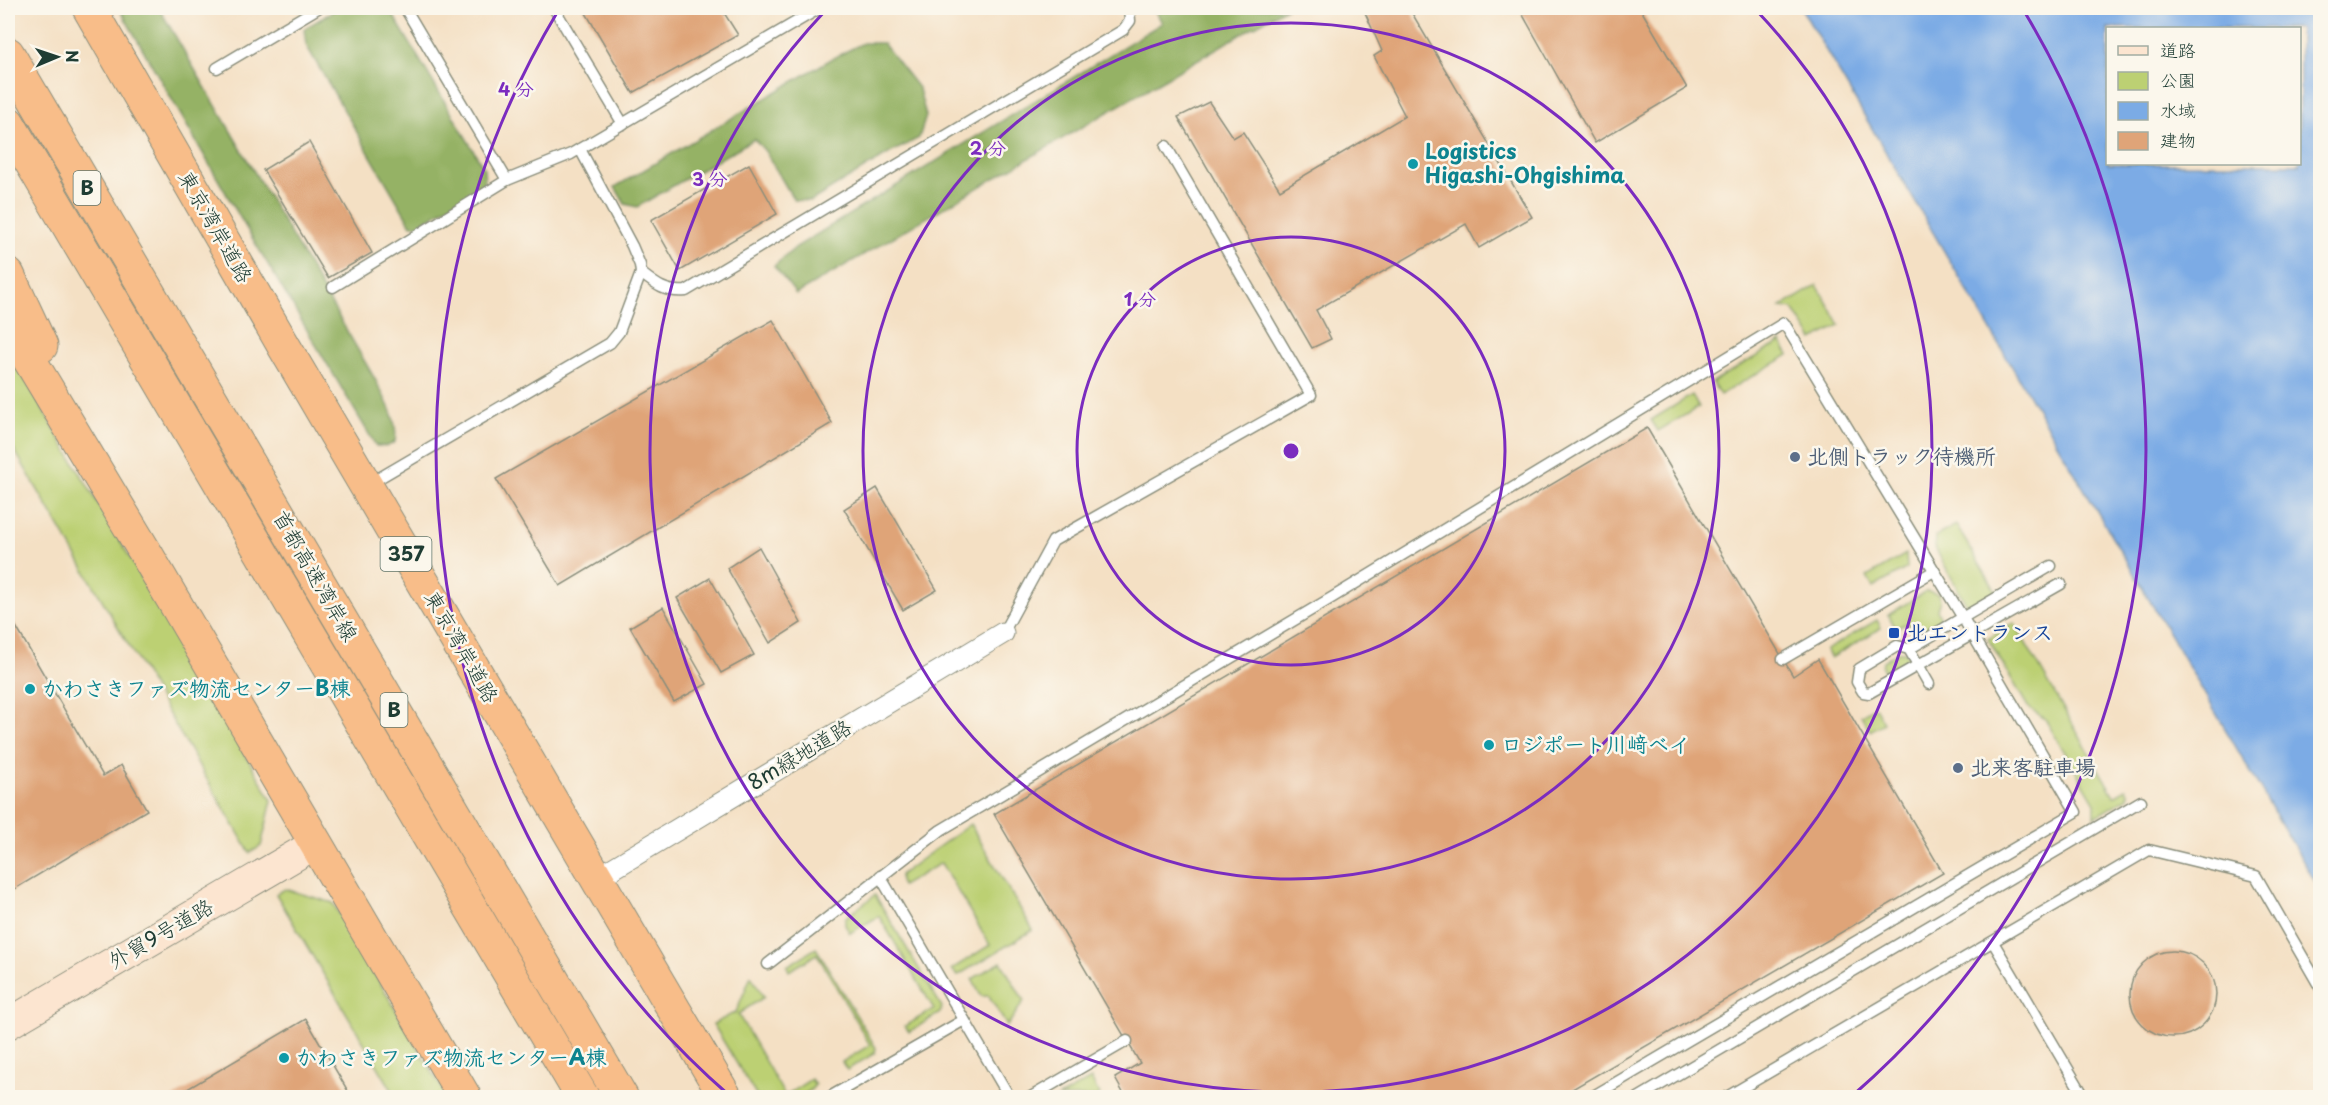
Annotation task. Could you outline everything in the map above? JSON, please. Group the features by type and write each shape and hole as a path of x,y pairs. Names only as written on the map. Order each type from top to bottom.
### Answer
{"highway":[{"path":"72,8 87,27 188,180"},
{"name":"東京湾岸道路","path":"90,8 366,486 726,1098"},
{"name":"首都高速湾岸線","path":"8,54 622,1098"},
{"name":"首都高速湾岸線","path":"8,123 583,1098"},
{"path":"8,275 29,323 147,557"},
{"path":"8,324 465,1098"}],"street":[{"name":"8m緑地道路","path":"597,878 1003,633"},
{"name":"外貿9号道路","path":"8,1024 315,844"}],"lane":[{"path":"217,68 318,8"},
{"path":"405,8 507,180"},
{"path":"554,8 623,124"},
{"path":"333,287 507,180 580,149 820,8"},
{"path":"641,273 663,290 686,291 1123,30 1130,21 1129,8"},
{"path":"1003,633 1053,541 1311,395 1166,146"},
{"path":"366,486 610,343 619,332 641,273 640,265 580,149"},
{"path":"768,964 941,830 1508,492 1784,323 1963,618 2076,812 1590,1098"},
{"path":"2051,566 1909,649 1897,646 1859,669 1857,682 1863,692 1869,693 2061,584"},
{"path":"1783,659 1934,571"},
{"path":"1909,649 1929,684"},
{"path":"1638,1098 2141,801"},
{"path":"1725,1098 2149,850 2256,876 2320,987"},
{"path":"880,876 1010,1098"},
{"path":"1993,942 2085,1098"},
{"path":"828,1098 964,1020"},
{"path":"1029,1098 1127,1041"}],"green space":[{"path":"119,8 159,8 375,379 393,417 395,442 388,446 376,446"},
{"path":"338,8 389,8 484,168 485,184 418,225 411,225 306,45 304,29"},
{"path":"1154,8 1286,8 796,294 774,266 796,247 1162,23"},
{"path":"863,43 883,43 919,89 926,116 919,138 811,201 794,200 765,151 754,139 637,207 625,204 615,187 833,58"},
{"path":"1817,285 1840,325 1813,340 1793,309 1781,307"},
{"path":"1781,342 1789,355 1720,395 1712,382"},
{"path":"8,350 272,800 261,846 250,853 8,439"},
{"path":"1692,395 1699,407 1658,431 1651,420"},
{"path":"1956,525 1997,593 1969,609 1935,548 1936,536"},
{"path":"1906,554 1907,568 1873,588 1867,577"},
{"path":"1926,591 1938,594 1940,600 1937,610 1943,622 1926,631 1908,624 1895,627 1888,615"},
{"path":"1877,620 1881,628 1831,658 1826,650"},
{"path":"2014,623 2114,796 2126,789 2129,794 2127,798 2095,817 2095,803 2045,719 2028,707 1988,639"},
{"path":"1898,652 1905,652 1908,657 1907,663 1890,673 1885,672 1882,667 1883,661"},
{"path":"1875,707 1884,723 1870,731 1861,715"},
{"path":"970,824 1033,930 957,976 952,969 990,945 941,863 902,886 900,875"},
{"path":"285,889 333,903 447,1097 396,1097 276,894"},
{"path":"875,895 942,1007 940,1013 909,1032 905,1026 934,1009 879,916 850,933 845,925 845,918"},
{"path":"816,948 876,1048 875,1053 847,1070 842,1062 870,1045 817,954 789,971 787,966"},
{"path":"1001,962 1024,1001 1007,1026 989,996 981,996 972,979"},
{"path":"751,976 764,997 738,1014 785,1096 811,1079 815,1085 804,1095 789,1098 757,1097 713,1024 736,1012"},
{"path":"1091,1079 1100,1095 1096,1097 1059,1097"}],"water":[{"path":"1801,8 2320,8 2320,890"}],"building":[{"path":"583,8 721,8 738,35 633,93"},
{"name":"Logistics Higashi-Ohgishima","path":"1363,8 1409,8 1532,217 1479,248 1466,224 1316,310 1331,339 1312,348 1178,117 1209,102 1233,138 1243,132 1280,190 1405,116 1374,56 1382,51"},
{"path":"1519,8 1640,8 1687,88 1595,143"},
{"path":"309,142 372,253 328,278 263,170"},
{"path":"749,164 777,214 680,271 651,220"},
{"path":"773,320 832,423 560,586 496,479"},
{"name":"ロジポート川﨑ベイ","path":"1647,428 1793,676 1818,659 1943,873 1557,1098 1126,1098 1115,1078 1140,1063 994,814"},
{"path":"877,488 937,590 903,610 844,509"},
{"path":"759,547 801,623 770,643 727,568"},
{"path":"710,578 754,655 721,673 677,598"},
{"path":"663,607 707,684 674,702 630,627"},
{"name":"かわさきファズ物流センターB棟","path":"8,613 103,776 121,765 147,810 8,893"},
{"path":"2173,951 2189,955 2203,964 2212,978 2216,994 2212,1010 2203,1024 2189,1033 2173,1037 2157,1033 2143,1024 2134,1010 2130,994 2134,978 2143,964 2157,955"},
{"name":"かわさきファズ物流センターA棟","path":"306,1019 352,1098 172,1098"}],"place":[{"name":"Logistics Higashi-Ohgishima","path":"1413,164"},
{"name":"北側トラック待機所","path":"1795,457"},
{"name":"北エントランス","path":"1894,633"},
{"name":"かわさきファズ物流センターB棟","path":"30,689"},
{"name":"ロジポート川﨑ベイ","path":"1489,745"},
{"name":"北来客駐車場","path":"1958,768"},
{"name":"かわさきファズ物流センターA棟","path":"284,1058"}]}
